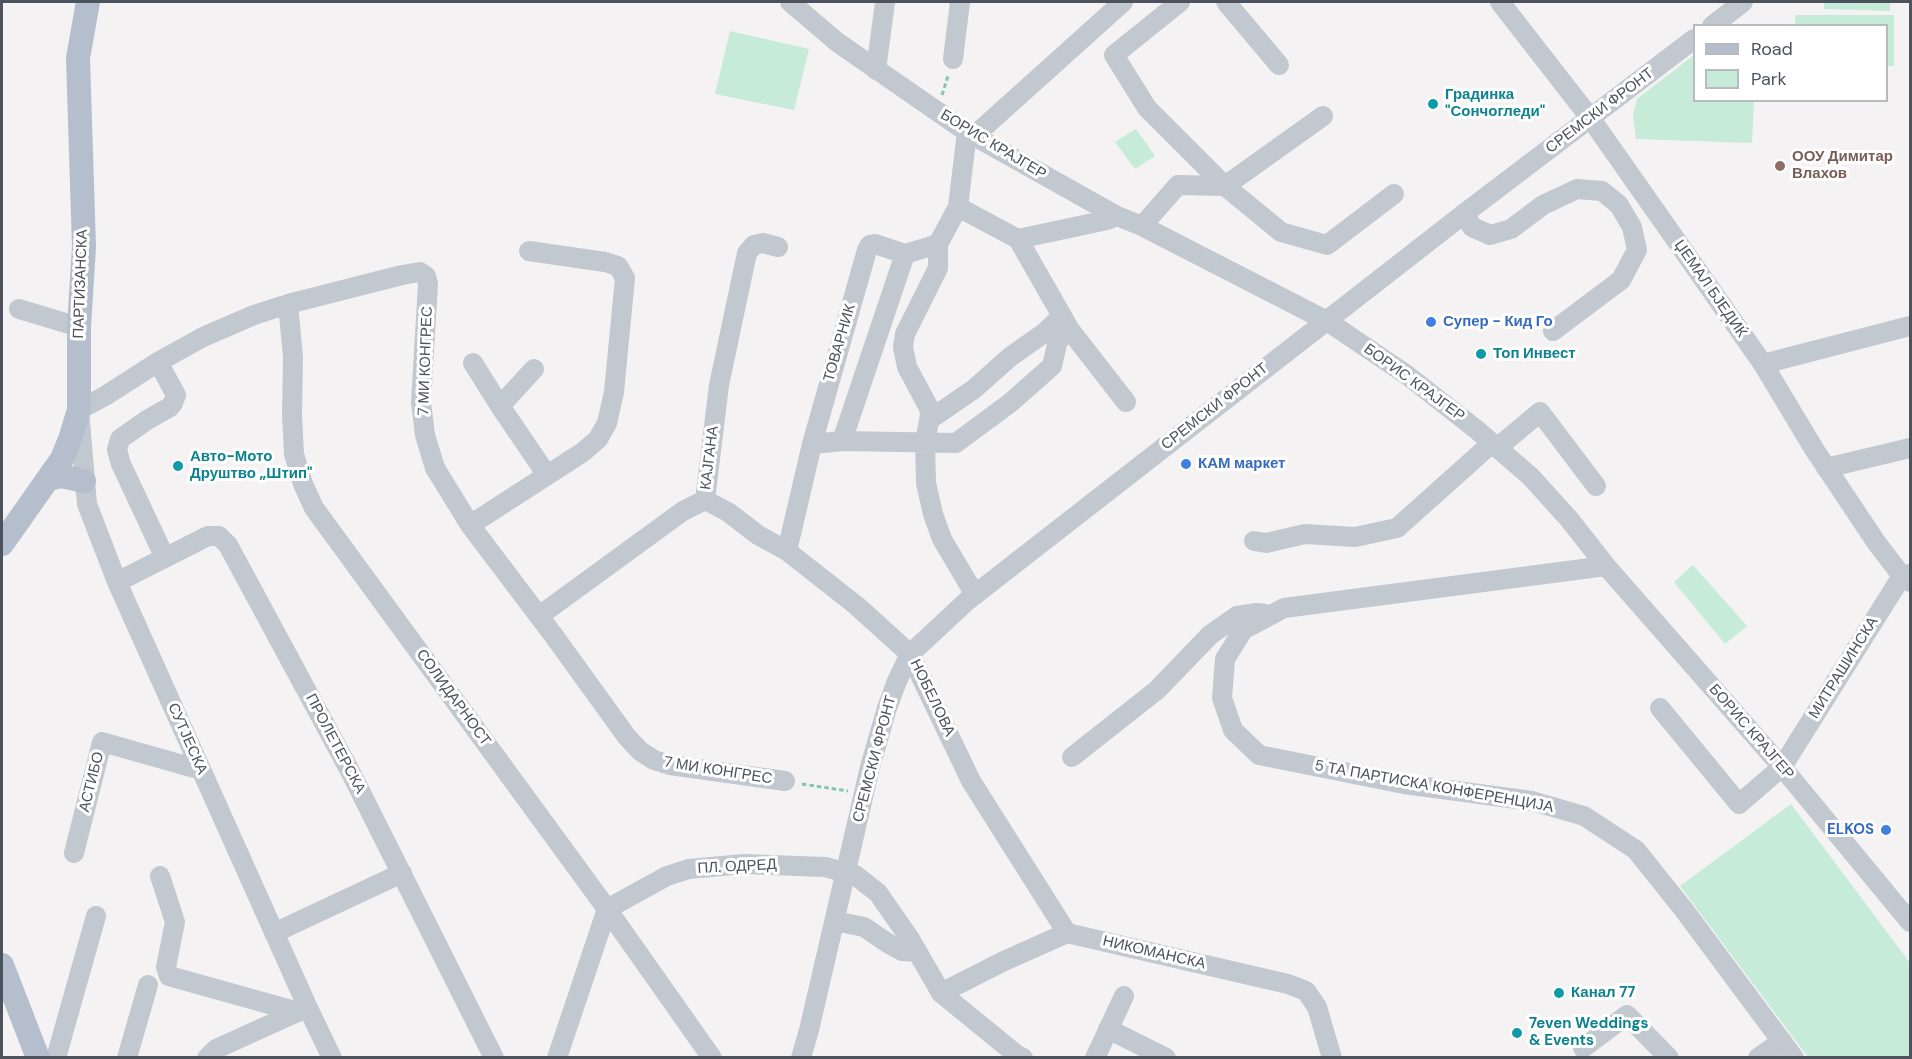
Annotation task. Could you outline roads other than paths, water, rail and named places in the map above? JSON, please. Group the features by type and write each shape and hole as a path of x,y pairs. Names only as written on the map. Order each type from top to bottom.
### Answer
{"main road":[{"name":"ПАРТИЗАНСКА","path":"2,544 62,459 79,410 84,246 78,58 87,2"},
{"path":"48,479 61,476 84,481"},
{"path":"2,965 38,1058"}],"street":[{"name":"БОРИС КРАЈГЕР","path":"790,2 837,42 970,134 1117,216 1142,226 1327,321 1407,375 1494,446 1531,477 1569,519 1606,566 1782,767 1911,922"},
{"path":"876,70 885,2"},
{"path":"953,59 960,2"},
{"path":"842,441 906,254 938,244 961,215 970,134 1123,2"},
{"path":"1180,2 1114,55 1147,108 1225,186 1281,232 1327,245 1394,194"},
{"path":"1227,2 1279,64"},
{"name":"ЏЕМАЛ БЈЕДИЌ","path":"1500,2 1591,119 1762,364 1826,468 1908,577"},
{"path":"1715,24 1743,2"},
{"name":"СРЕМСКИ ФРОНТ","path":"835,921 864,793 887,708 910,654 975,595 1465,213 1693,41"},
{"path":"1142,226 1178,184 1225,186 1323,116"},
{"path":"1465,213 1472,227 1490,235 1511,229 1543,205 1577,189 1602,191 1619,205 1632,227 1637,250 1621,280 1553,331"},
{"path":"961,215 1018,239 1117,216"},
{"path":"1018,239 1066,323 1126,402"},
{"name":"КАЈГАНА","path":"538,616 683,511 705,500 718,385 747,254 754,245 763,243 778,247"},
{"name":"ТОВАРНИК","path":"787,551 812,444 867,250 870,245 875,244 906,254"},
{"path":"938,244 938,268 906,334 903,347 907,367 929,408 925,442 926,483 933,514 942,539 975,595"},
{"path":"470,525 583,452 598,439 608,423 618,359 625,278 618,266 604,262 529,251"},
{"name":"7 МИ КОНГРЕС","path":"79,410 203,337 254,315 288,304 420,272 426,276 428,284 422,402 425,435 435,468 470,525 627,737 640,751 654,760 670,765 785,781"},
{"name":"СОЛИДАРНОСТ","path":"288,304 293,357 294,454 303,484 314,508 607,909 712,1058"},
{"path":"19,309 80,327"},
{"path":"929,420 974,389 1010,357 1044,333 1066,323"},
{"path":"812,444 842,441 956,442 1010,403 1052,366 1058,340 1066,323"},
{"path":"1762,364 1911,326"},
{"path":"158,362 176,395 173,403 120,439 117,450 121,464 165,558"},
{"path":"473,363 547,475"},
{"path":"500,406 534,369"},
{"name":"СУТЈЕСКА","path":"79,410 87,504 117,582 274,933 303,1010 332,1058"},
{"path":"1254,541 1266,543 1305,534 1355,537 1397,528 1494,446 1540,412 1596,486"},
{"path":"1826,468 1911,448"},
{"name":"НОБЕЛОВА","path":"705,500 728,512 758,535 787,551 857,606 910,654 971,781 1067,933"},
{"name":"ПРОЛЕТЕРСКА","path":"117,582 208,536 219,536 228,545 350,771 494,1058"},
{"name":"5 ТА ПАРТИСКА КОНФЕРЕНЦИЈА","path":"1606,566 1284,608 1244,630 1225,659 1222,698 1233,730 1259,755 1404,784 1532,801 1584,816 1636,850 1794,1058"},
{"name":"МИТРАШИНСКА","path":"1660,708 1739,804 1782,767 1908,577"},
{"path":"1072,757 1156,690 1210,635 1237,616 1257,613 1271,615"},
{"name":"АСТИБО","path":"74,853 102,742 201,770"},
{"name":"ПЛ. ОДРЕД","path":"607,909 667,876 689,869 744,864 805,866 840,870 855,875 878,893 941,993"},
{"path":"274,933 402,873"},
{"path":"160,876 175,922 166,967 169,976 303,1010"},
{"path":"557,1058 607,909"},
{"path":"56,1058 96,916"},
{"path":"801,1058 835,921 864,927 902,951 917,952"},
{"path":"1018,1057 941,993 1004,961 1067,933"},
{"name":"НИКОМАНСКА","path":"1067,933 1288,984 1306,991 1317,1007 1332,1058"},
{"path":"127,1058 148,985"},
{"path":"1095,1058 1124,996"},
{"path":"207,1058 216,1049 303,1010"},
{"path":"1583,1048 1627,1015 1669,1058"},
{"path":"1108,1029 1166,1058"},
{"path":"1758,1058 1782,1041"}],"place":[{"name":"Градинка \"Сончогледи\"","path":"1433,104"},
{"name":"ООУ Димитар Влахов","path":"1780,166"},
{"name":"Супер - Кид Го","path":"1431,322"},
{"name":"Топ Инвест","path":"1481,354"},
{"name":"КАМ маркет","path":"1186,464"},
{"name":"Авто-Мото Друштво „Штип\"","path":"178,466"},
{"name":"ELKOS","path":"1886,830"},
{"name":"Канал 77","path":"1559,993"},
{"name":"7even Weddings & Events","path":"1517,1033"}]}
